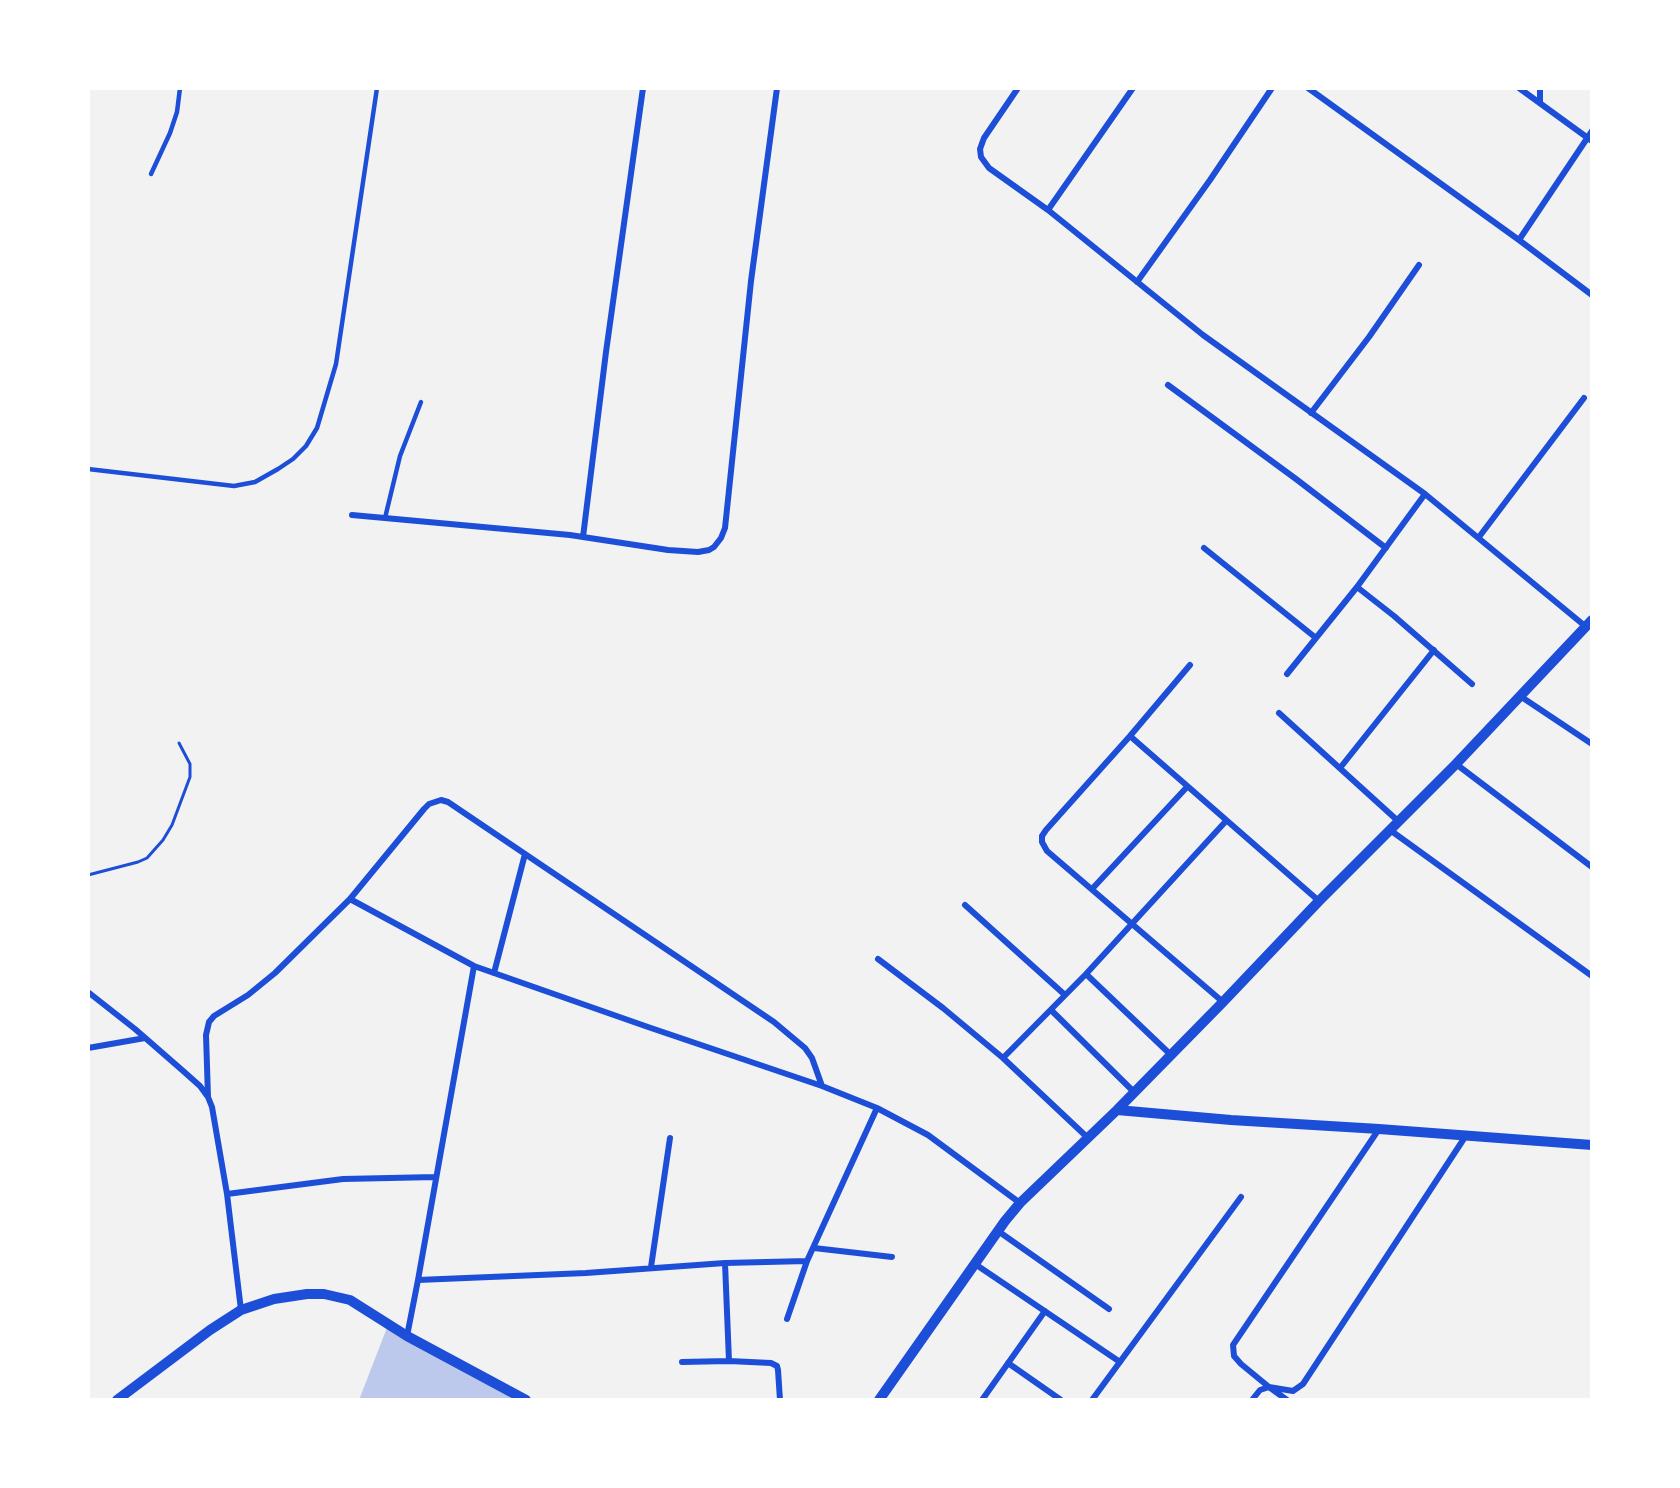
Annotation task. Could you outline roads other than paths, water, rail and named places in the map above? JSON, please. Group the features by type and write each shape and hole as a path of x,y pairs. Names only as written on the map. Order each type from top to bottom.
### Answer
{"street":[{"path":"583,537 643,88"},
{"path":"352,515 583,537 668,550 698,552 709,550 714,546 721,538 725,528 751,281 777,88"},
{"path":"879,1400 1020,1203 1117,1110 1223,1002 1455,764 1588,623 1425,494 1203,335 1048,210 989,168 981,157 980,149 984,138 1018,88"},
{"path":"1048,210 1133,88"},
{"path":"1137,282 1272,88"},
{"path":"1308,88 1592,295"},
{"path":"1519,88 1589,140"},
{"path":"1539,88 1540,103"},
{"path":"1519,240 1589,140 1592,131"},
{"path":"1311,412 1369,337 1419,265"},
{"path":"1168,385 1386,548"},
{"path":"1479,537 1584,398"},
{"path":"1287,674 1357,587 1425,494"},
{"path":"1204,548 1316,638"},
{"path":"1357,587 1472,684"},
{"path":"1340,768 1434,650"},
{"path":"1190,665 1042,836 1042,842 1047,851 1223,1002"},
{"path":"1520,696 1592,744"},
{"path":"1279,713 1398,821"},
{"path":"1130,736 1319,901"},
{"path":"1455,764 1592,867"},
{"path":"1092,889 1187,787"},
{"path":"208,1097 206,1035 209,1022 214,1016 248,995 275,973 350,899 424,809 435,801 441,800 774,1022 806,1048 822,1086"},
{"path":"1003,1058 1086,974 1226,821"},
{"path":"1390,830 1592,976"},
{"path":"494,973 525,854"},
{"path":"350,899 474,966 822,1086 877,1108 928,1135 1020,1203"},
{"path":"965,905 1065,995"},
{"path":"878,959 943,1008 1003,1058 1088,1137"},
{"path":"407,1336 474,966"},
{"path":"1086,974 1171,1055"},
{"path":"88,992 200,1086 208,1097 212,1107 228,1194 241,1310"},
{"path":"1051,1010 1134,1092"},
{"path":"88,1048 145,1038"},
{"path":"787,1319 807,1261 877,1108"},
{"path":"1117,1110 1592,1145"},
{"path":"1287,1400 1234,1356 1233,1345 1379,1129"},
{"path":"1252,1400 1260,1390 1269,1387 1293,1390 1303,1384 1465,1137"},
{"path":"651,1267 670,1138"},
{"path":"228,1194 343,1179 436,1177"},
{"path":"1092,1400 1241,1197"},
{"path":"998,1231 1109,1309"},
{"path":"814,1248 892,1257"},
{"path":"418,1280 586,1273 725,1263 807,1261"},
{"path":"725,1263 729,1361"},
{"path":"975,1264 1120,1362"},
{"path":"117,1400 210,1330 241,1310 288,1296 324,1294 350,1300 407,1336 526,1400"},
{"path":"982,1400 1045,1311"},
{"path":"682,1362 729,1361 777,1366 780,1376 780,1400"},
{"path":"1008,1364 1061,1400"}],"lane":[{"path":"151,174 170,133 177,112 180,88"},
{"path":"88,469 234,486 255,482 293,459 306,446 317,428 336,364 377,88"},
{"path":"385,518 400,456 421,402"}]}
